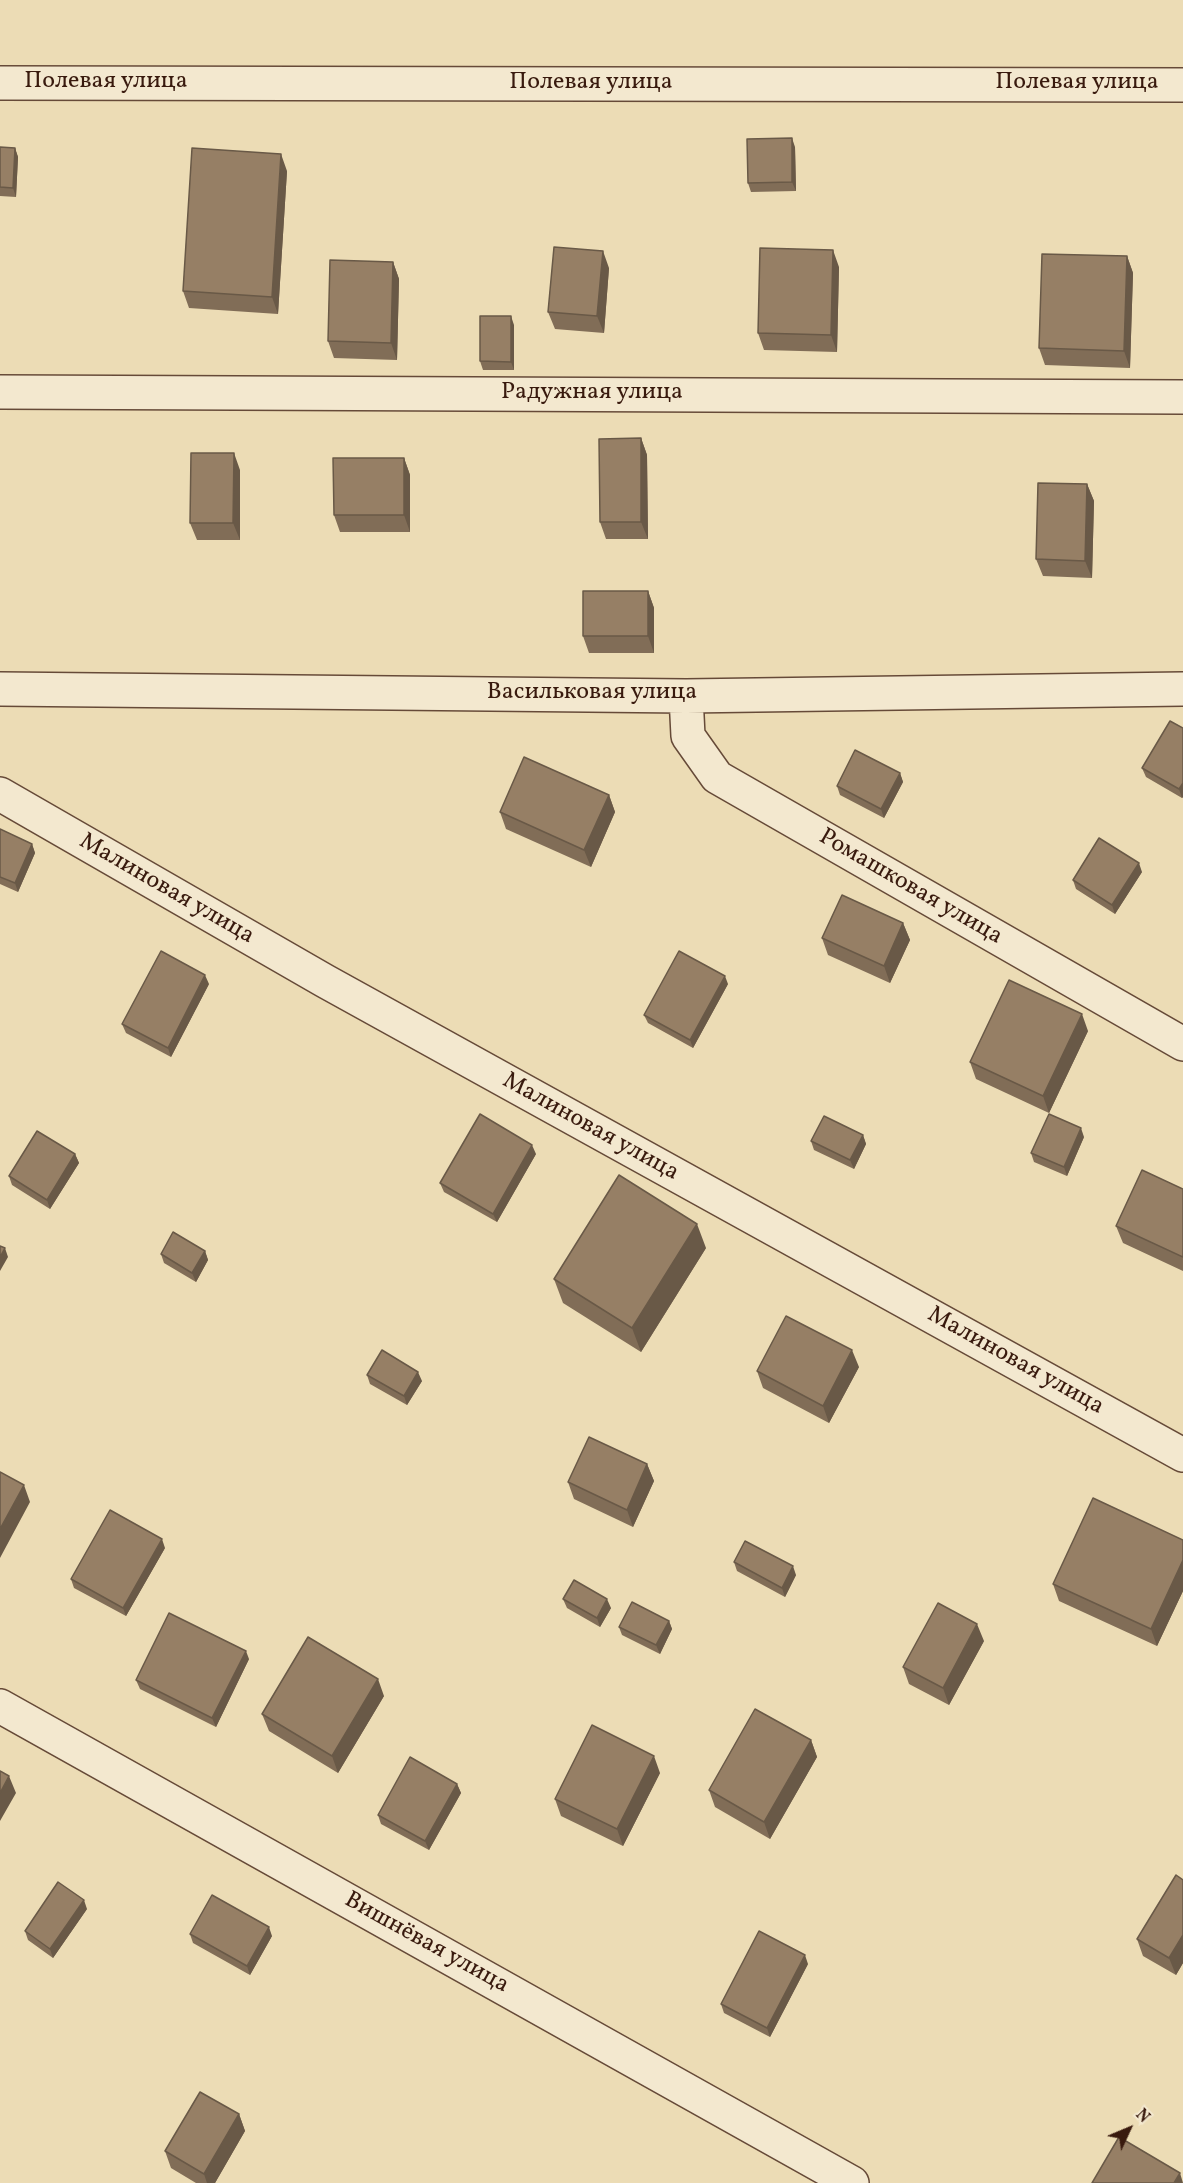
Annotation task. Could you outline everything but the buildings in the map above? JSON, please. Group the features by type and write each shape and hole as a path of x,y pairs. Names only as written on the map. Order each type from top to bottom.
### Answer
{"street":[{"name":"Полевая улица","path":"0,83 1183,85"},
{"name":"Радужная улица","path":"0,392 1183,397"},
{"name":"Васильковая улица","path":"0,689 686,696 1183,689"},
{"name":"Ромашковая улица","path":"686,696 688,736 717,777 1183,1044"},
{"name":"Малиновая улица","path":"0,794 325,981 1183,1455"},
{"name":"Вишнёвая улица","path":"0,1706 852,2183"}]}
